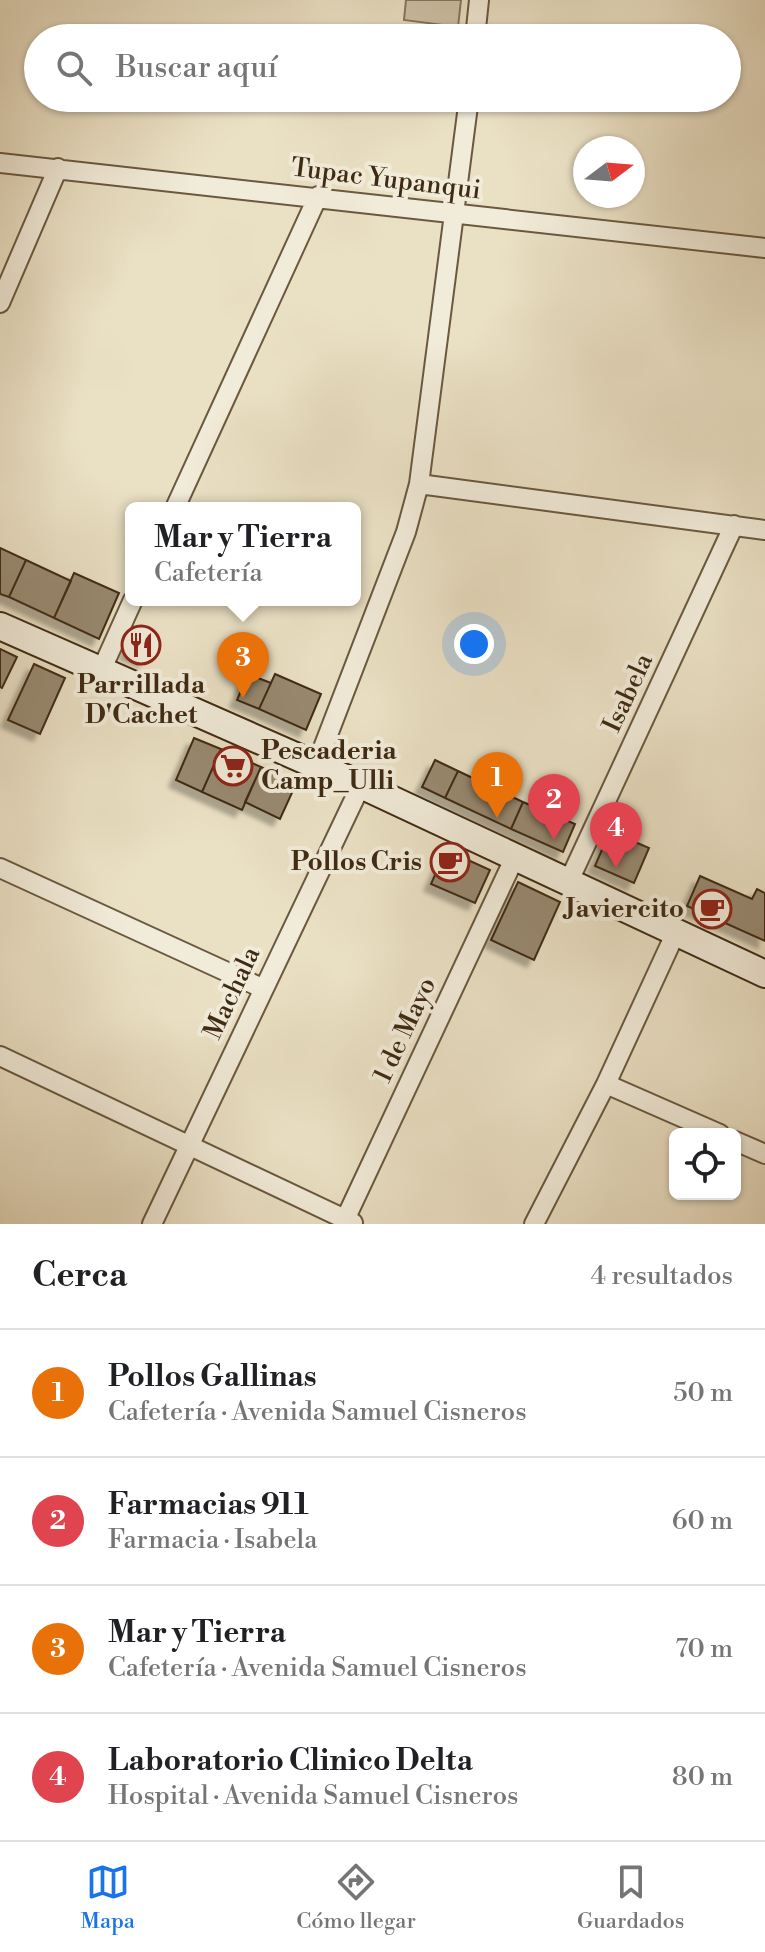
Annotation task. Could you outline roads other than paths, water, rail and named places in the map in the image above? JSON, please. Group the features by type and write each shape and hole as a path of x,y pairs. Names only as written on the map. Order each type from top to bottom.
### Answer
{"street":[{"path":"476,24 479,0"},
{"path":"316,766 406,532 419,484 467,112"},
{"name":"Tupac Yupanqui","path":"0,163 765,248"},
{"path":"0,303 58,168"},
{"path":"178,502 318,196"},
{"path":"419,484 765,530"},
{"name":"Isabela","path":"568,883 734,525"},
{"path":"101,671 130,606"},
{"path":"0,626 361,785 765,974"},
{"name":"Machala","path":"152,1224 361,785"},
{"name":"1 de Mayo","path":"348,1222 514,859"},
{"path":"0,868 262,988"},
{"path":"534,1224 606,1084 676,932"},
{"path":"0,1056 348,1222"},
{"path":"606,1084 706,1128"},
{"path":"741,1144 765,1154"}],"place":[{"name":"Parrillada D'Cachet","path":"141,645"},
{"name":"Mar y Tierra","path":"243,698"},
{"name":"Pescaderia Camp_Ulli","path":"233,766"},
{"name":"Pollos Gallinas","path":"497,818"},
{"name":"Farmacias 911","path":"554,840"},
{"name":"Pollos Cris","path":"450,862"},
{"name":"Laboratorio Clinico Delta","path":"616,868"},
{"name":"Javiercito","path":"712,909"}]}
